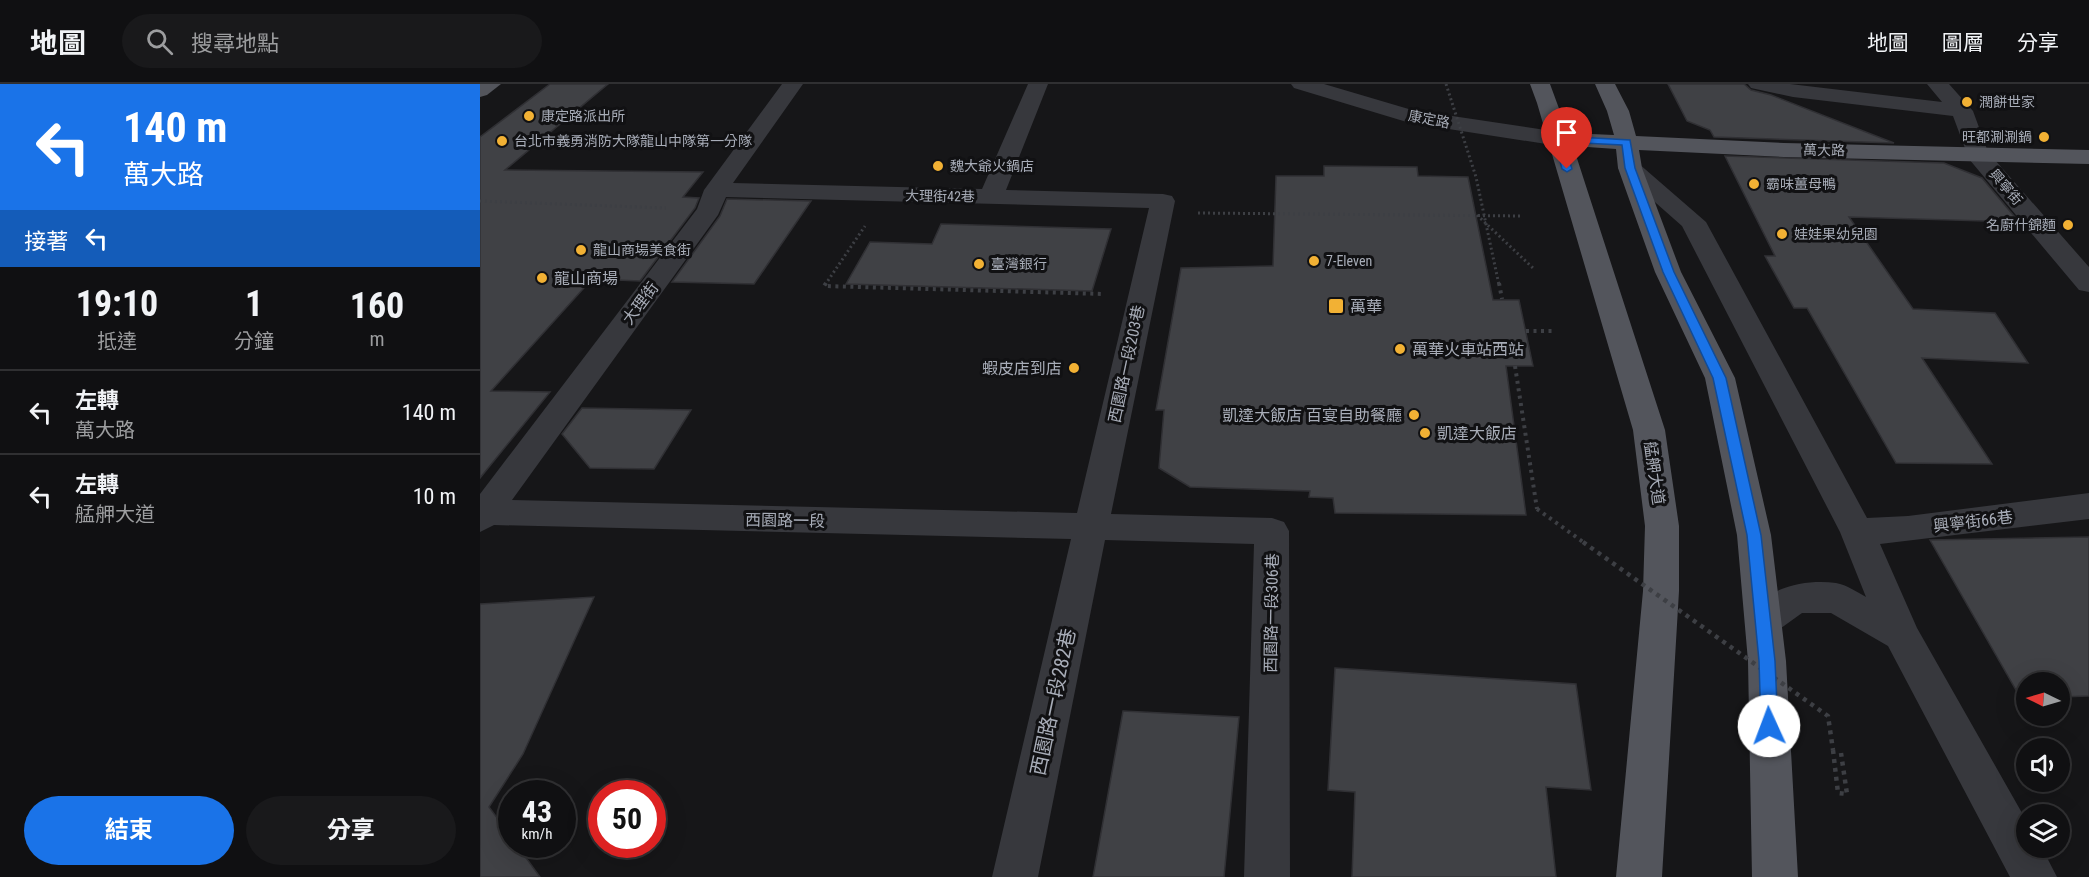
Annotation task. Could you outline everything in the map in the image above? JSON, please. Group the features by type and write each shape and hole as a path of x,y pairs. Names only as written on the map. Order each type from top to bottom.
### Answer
{"main road":[{"path":"480,91 491,84"},
{"name":"艋舺大道","path":"1540,84 1548,103 1648,430 1662,526 1661,591 1639,877"},
{"path":"1605,84 1618,111 1629,155 1668,272 1720,378 1754,535 1767,661 1774,877"},
{"name":"萬大路","path":"1559,139 1629,155 1784,150 2087,159"}],"street":[{"name":"大理街","path":"481,514 794,84"},
{"path":"991,196 1038,84"},
{"name":"康定路","path":"1301,84 1410,116 1559,139"},
{"path":"1758,84 1794,91 1962,111"},
{"name":"興寧街","path":"1937,84 1962,111 1977,154 2089,284"},
{"path":"1629,155 1693,222 1857,532 1901,635 2034,877"},
{"name":"大理街42巷","path":"720,183 1162,207"},
{"name":"西園路一段203巷","path":"1090,528 1140,295 1162,207"},
{"name":"興寧街66巷","path":"1857,532 1908,529 2089,506"},
{"name":"西園路一段","path":"481,514 1090,528"},
{"name":"西園路一段282巷","path":"1015,877 1090,528"},
{"name":"西園路一段306巷","path":"1090,528 1272,531 1267,877"},
{"path":"1764,620 1795,598 1837,598 1901,635"}],"path":[{"path":"1446,84 1476,177 1502,299"},
{"path":"480,201 720,183"},
{"path":"1162,207 1522,216"},
{"path":"1477,215 1534,269"},
{"path":"862,230 824,286 1140,295"},
{"path":"1526,331 1552,331"},
{"path":"1515,366 1537,509 1828,716 1838,793 1847,794 1841,753"}],"building":[{"path":"550,84 608,84 505,170 703,172 683,197 699,198 695,208 640,281 592,279 491,391 550,392 480,478 480,137"},
{"path":"1668,84 1744,84 1751,90 1771,95 1894,143 1714,137 1710,130 1687,121"},
{"path":"1725,156 1944,163 1982,178 2019,222 1849,217 1913,309 1995,313 2028,363 1922,358 1992,464 1896,463 1807,308 1794,308 1765,256 1775,256"},
{"name":"萬華火車站西站","path":"1324,166 1417,167 1418,176 1468,177 1493,300 1519,300 1533,366 1506,366 1526,515 1335,513 1333,498 1309,497 1310,491 1190,487 1159,468 1164,410 1156,410 1181,268 1273,266 1276,176 1324,176"},
{"path":"727,199 811,201 754,284 672,282 720,216"},
{"name":"臺灣銀行","path":"941,224 1111,229 1092,291 846,284 870,242 932,244"},
{"path":"582,408 691,410 654,469 590,468 562,434"},
{"path":"2089,537 2089,696 2070,697 2070,672 2016,672 2016,690 1930,540"},
{"path":"594,597 523,754 506,780 498,780 498,793 489,807 498,819 498,858 526,858 540,877 480,877 480,604"},
{"path":"1335,668 1576,684 1591,790 1546,787 1556,877 1352,877 1355,792 1328,790"},
{"path":"1123,711 1239,717 1224,877 1093,877"}],"place":[{"name":"潤餅世家","path":"1967,102"},
{"name":"康定路派出所","path":"529,116"},
{"name":"旺都涮涮鍋","path":"2044,137"},
{"name":"台北市義勇消防大隊龍山中隊第一分隊","path":"502,141"},
{"name":"魏大爺火鍋店","path":"938,166"},
{"name":"霸味薑母鴨","path":"1754,184"},
{"name":"名廚什錦麵","path":"2068,225"},
{"name":"娃娃果幼兒園","path":"1782,234"},
{"name":"龍山商場美食街","path":"581,250"},
{"name":"7-Eleven","path":"1314,261"},
{"name":"臺灣銀行","path":"979,264"},
{"name":"龍山商場","path":"542,278"},
{"name":"萬華","path":"1336,306"},
{"name":"萬華火車站西站","path":"1400,349"},
{"name":"蝦皮店到店","path":"1074,368"},
{"name":"凱達大飯店 百宴自助餐廳","path":"1414,415"},
{"name":"凱達大飯店","path":"1425,433"}],"route":[{"path":"1567,169 1559,139 1627,142 1630,168 1668,272 1720,378 1754,535 1764,620 1769,726"}]}
